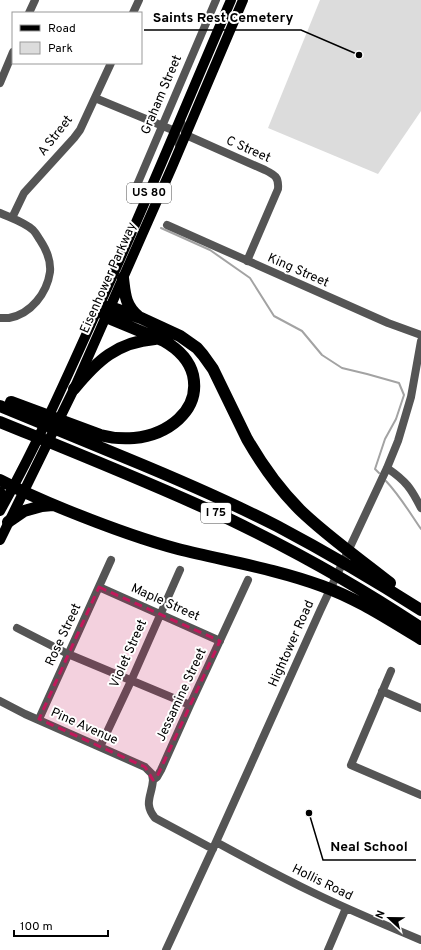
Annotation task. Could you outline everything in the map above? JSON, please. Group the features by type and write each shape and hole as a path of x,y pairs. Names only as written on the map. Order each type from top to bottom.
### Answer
{"highway":[{"path":"123,278 127,303 130,309 141,318"},
{"path":"105,310 141,318 180,336 197,348 212,369 253,449 267,471 284,492 311,520 421,609"},
{"path":"0,398 107,437 134,438 157,432 172,424 184,414 193,397 194,380 189,363 184,356 172,346 105,310"},
{"path":"74,389 90,370 114,350 133,342 156,338"},
{"name":"I 75","path":"0,406 167,475 216,497 276,526 421,609"},
{"name":"I 75","path":"0,422 230,520 321,567 421,628"},
{"path":"0,480 53,505 104,526 178,549 294,576 323,586 364,605 421,639"},
{"path":"0,493 0,505"},
{"path":"8,522 24,511 42,506 53,505"}],"main road":[{"name":"Eisenhower Parkway","path":"0,511 34,470 74,389 105,310 117,267 230,0"},
{"name":"Eisenhower Parkway","path":"0,540 8,522 24,465 62,389 85,338 105,310 123,278 243,0"}],"street":[{"path":"29,12 35,0"},
{"path":"133,12 139,0"},
{"name":"Graham Street","path":"131,198 216,0"},
{"path":"0,83 12,54"},
{"name":"A Street","path":"12,218 24,193 80,130 111,64"},
{"path":"95,98 175,131 180,148"},
{"path":"180,119 186,135"},
{"name":"C Street","path":"186,135 265,170 274,175 277,179 278,189 246,261"},
{"path":"0,213 26,225 34,231 45,248 49,259 50,271 45,287 40,297 34,304 18,315 9,318 0,318"},
{"name":"King Street","path":"167,225 388,323 421,335"},
{"name":"Hightower Road","path":"166,950 320,611 387,468 398,441 411,397 421,341"},
{"path":"387,468 404,480 421,508"},
{"name":"Rose Street","path":"39,720 111,560"},
{"name":"Violet Street","path":"100,747 180,570"},
{"name":"Jessamine Street","path":"157,819 152,814 148,804 153,786 153,780 157,777 161,770 248,580"},
{"name":"Maple Street","path":"99,587 220,641"},
{"path":"17,628 68,654 190,706"},
{"path":"391,671 351,766 421,795"},
{"path":"382,691 421,708"},
{"name":"Pine Avenue","path":"0,701 145,767 152,774 153,780"},
{"name":"Hollis Road","path":"157,819 346,908 421,940"},
{"path":"328,950 346,908"}],"highlighted area":[{"path":"99,587 220,641 157,777 153,780 145,767 39,719"}],"green space":[{"path":"320,0 421,0 421,111 378,174 268,128"}],"waterway":[{"path":"161,228 210,250 250,278 274,316 302,331 322,355 342,368 399,383 404,395 396,419 385,439 375,469 379,473"},
{"path":"386,481 421,529"}],"place":[{"name":"Saints Rest Cemetery","path":"359,55"},
{"name":"Neal School","path":"309,813"}]}
